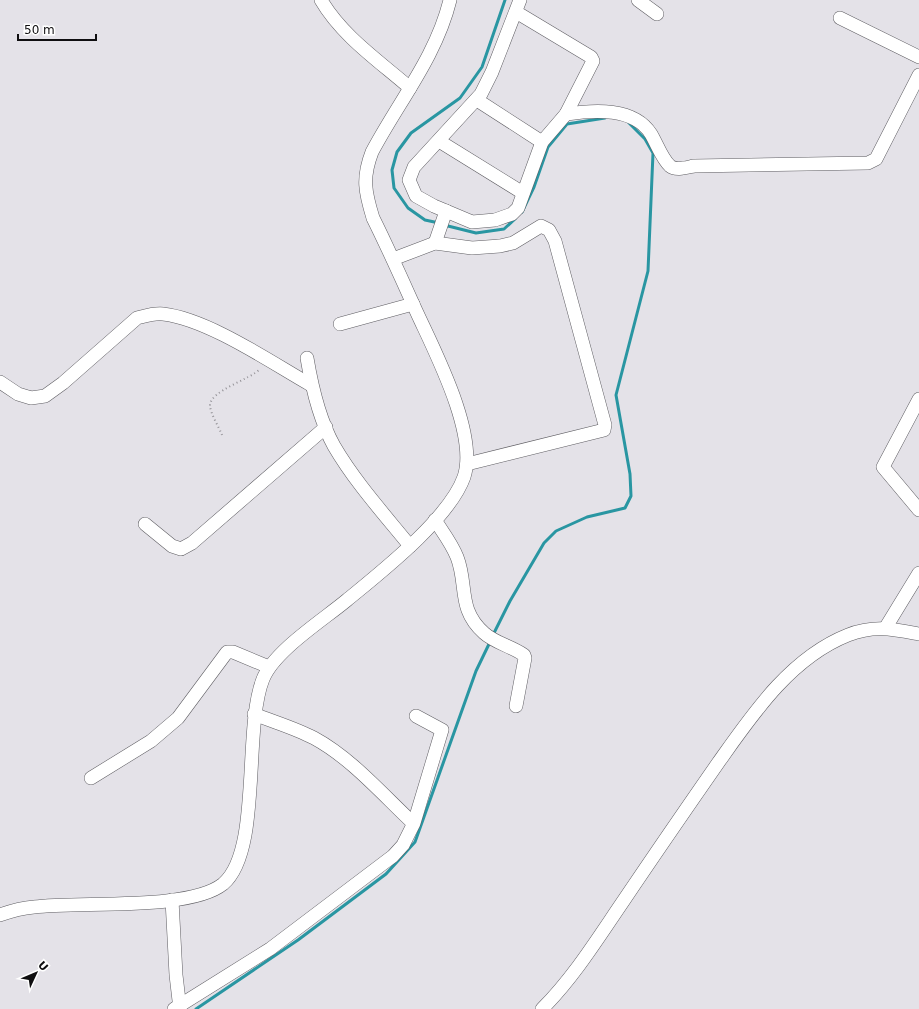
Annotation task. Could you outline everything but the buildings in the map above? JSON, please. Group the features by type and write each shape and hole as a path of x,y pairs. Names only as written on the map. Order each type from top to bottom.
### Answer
{"street":[{"path":"322,0 331,17 410,88"},
{"path":"0,915 33,907 172,900 195,896 217,887 229,876 236,865 241,852 247,819 254,714 263,679 269,666 298,639 380,574 410,546 435,520 459,488 467,464 464,434 452,395 446,376 373,218 367,198 364,180 366,167 372,152 438,39 450,0"},
{"path":"638,0 657,14"},
{"path":"518,6 592,59 566,114 542,142 518,208 505,218 472,222 416,196 409,180 414,167 477,100 492,72 518,6"},
{"path":"840,18 919,57"},
{"path":"566,114 598,111 628,116 642,124 650,132 670,166 676,168 694,166 868,163 876,159 919,75"},
{"path":"477,100 542,142"},
{"path":"439,141 523,193"},
{"path":"435,241 446,211"},
{"path":"393,259 435,241 472,248 500,246 513,242 541,226 549,230 555,240 605,425 604,430 601,432 467,464"},
{"path":"340,324 413,304"},
{"path":"0,382 18,394 31,398 46,396 137,318 151,314 164,314 194,322 219,333 311,385"},
{"path":"307,358 311,385 326,427 345,462 410,546"},
{"path":"919,399 883,467 919,510"},
{"path":"145,524 172,546 181,549 192,543 326,427"},
{"path":"435,520 456,555 461,571 466,608 473,620 488,636 507,647 520,652 525,658 516,706"},
{"path":"886,627 919,573"},
{"path":"542,1009 578,968 674,827 762,703 798,666 810,657 848,635 886,627 919,634"},
{"path":"91,778 122,757 150,741 178,718 227,652 233,652 269,666"},
{"path":"254,714 312,737 328,746 413,823"},
{"path":"172,900 178,1008 270,949 360,882 403,845 413,823 442,730 416,716"}],"path":[{"path":"222,435 210,407 211,401 233,384 258,372 268,360"}],"waterway":[{"path":"439,223 425,220 408,208 394,188 392,170 397,152 411,133 460,98 482,67 505,0"},
{"path":"522,212 534,187 548,147 567,124 605,118"},
{"path":"493,635 510,601 544,543 556,531 587,517 625,508 631,496 630,474 616,395 648,271 653,153 645,139 629,123"},
{"path":"444,225 476,233 504,229 515,219"},
{"path":"196,1009 298,940 386,874 415,842 476,671 490,642"}]}
